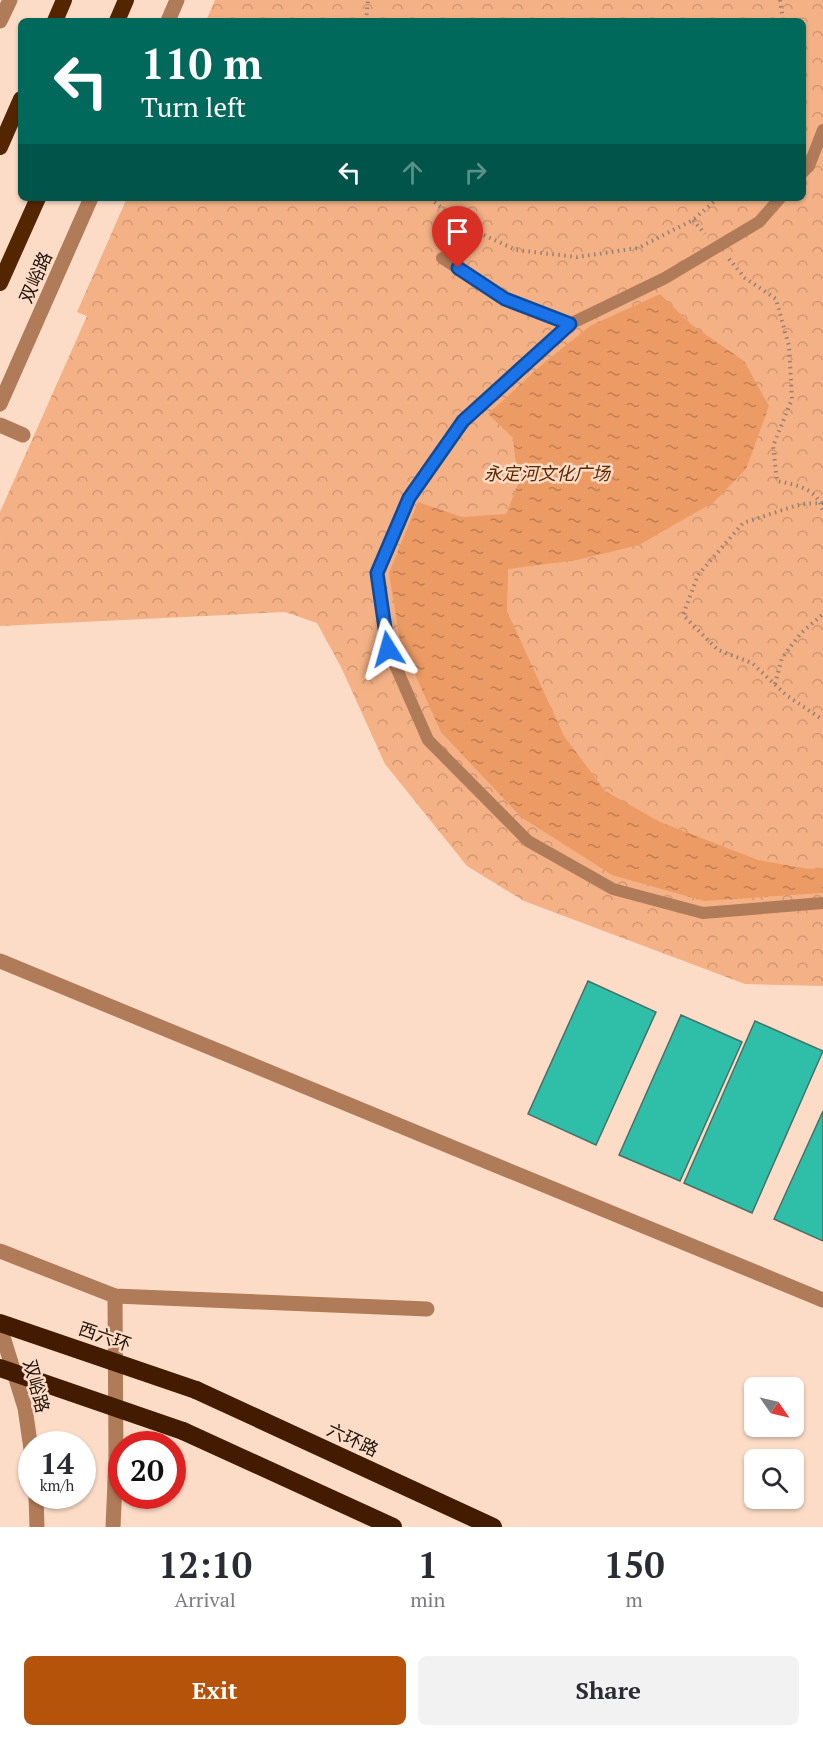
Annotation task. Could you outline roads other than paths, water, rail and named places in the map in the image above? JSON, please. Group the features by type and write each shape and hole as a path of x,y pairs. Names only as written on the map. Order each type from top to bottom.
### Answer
{"highway":[{"path":"56,18 64,0"},
{"path":"118,18 126,0"},
{"path":"0,147 18,106"},
{"name":"双峪路","path":"0,283 37,201"},
{"name":"西六环","path":"0,1325 196,1390"},
{"path":"0,1368 183,1431 393,1527"},
{"name":"六环路","path":"196,1390 493,1527"}],"street":[{"path":"0,21 10,0"},
{"path":"169,18 177,0"},
{"name":"双峪路","path":"0,404 90,201"},
{"path":"0,425 23,435"},
{"path":"0,962 823,1300"},
{"path":"0,1251 115,1296 427,1309"},
{"path":"113,1527 116,1459 115,1296"},
{"name":"双峪路","path":"0,1325 26,1408 29,1431"},
{"path":"36,1509 37,1527"}],"lane":[{"path":"806,169 823,130"},
{"path":"777,201 759,222 665,278 570,324 463,421 409,498 377,573 388,649 428,740 528,841 613,889 703,913 823,903"},
{"path":"442,258 505,299 570,324"}],"water":[{"path":"660,294 692,325 744,361 769,406 746,469 714,502 639,545 577,560 508,569 507,611 564,736 605,791 660,822 758,860 809,869 823,868 823,893 704,901 612,875 521,817 441,732 400,641 389,573 418,502 462,517 506,514 518,484 513,438 488,414 545,362 590,326"}],"park label":[{"name":"永定河文化广场","path":"547,473"}]}
